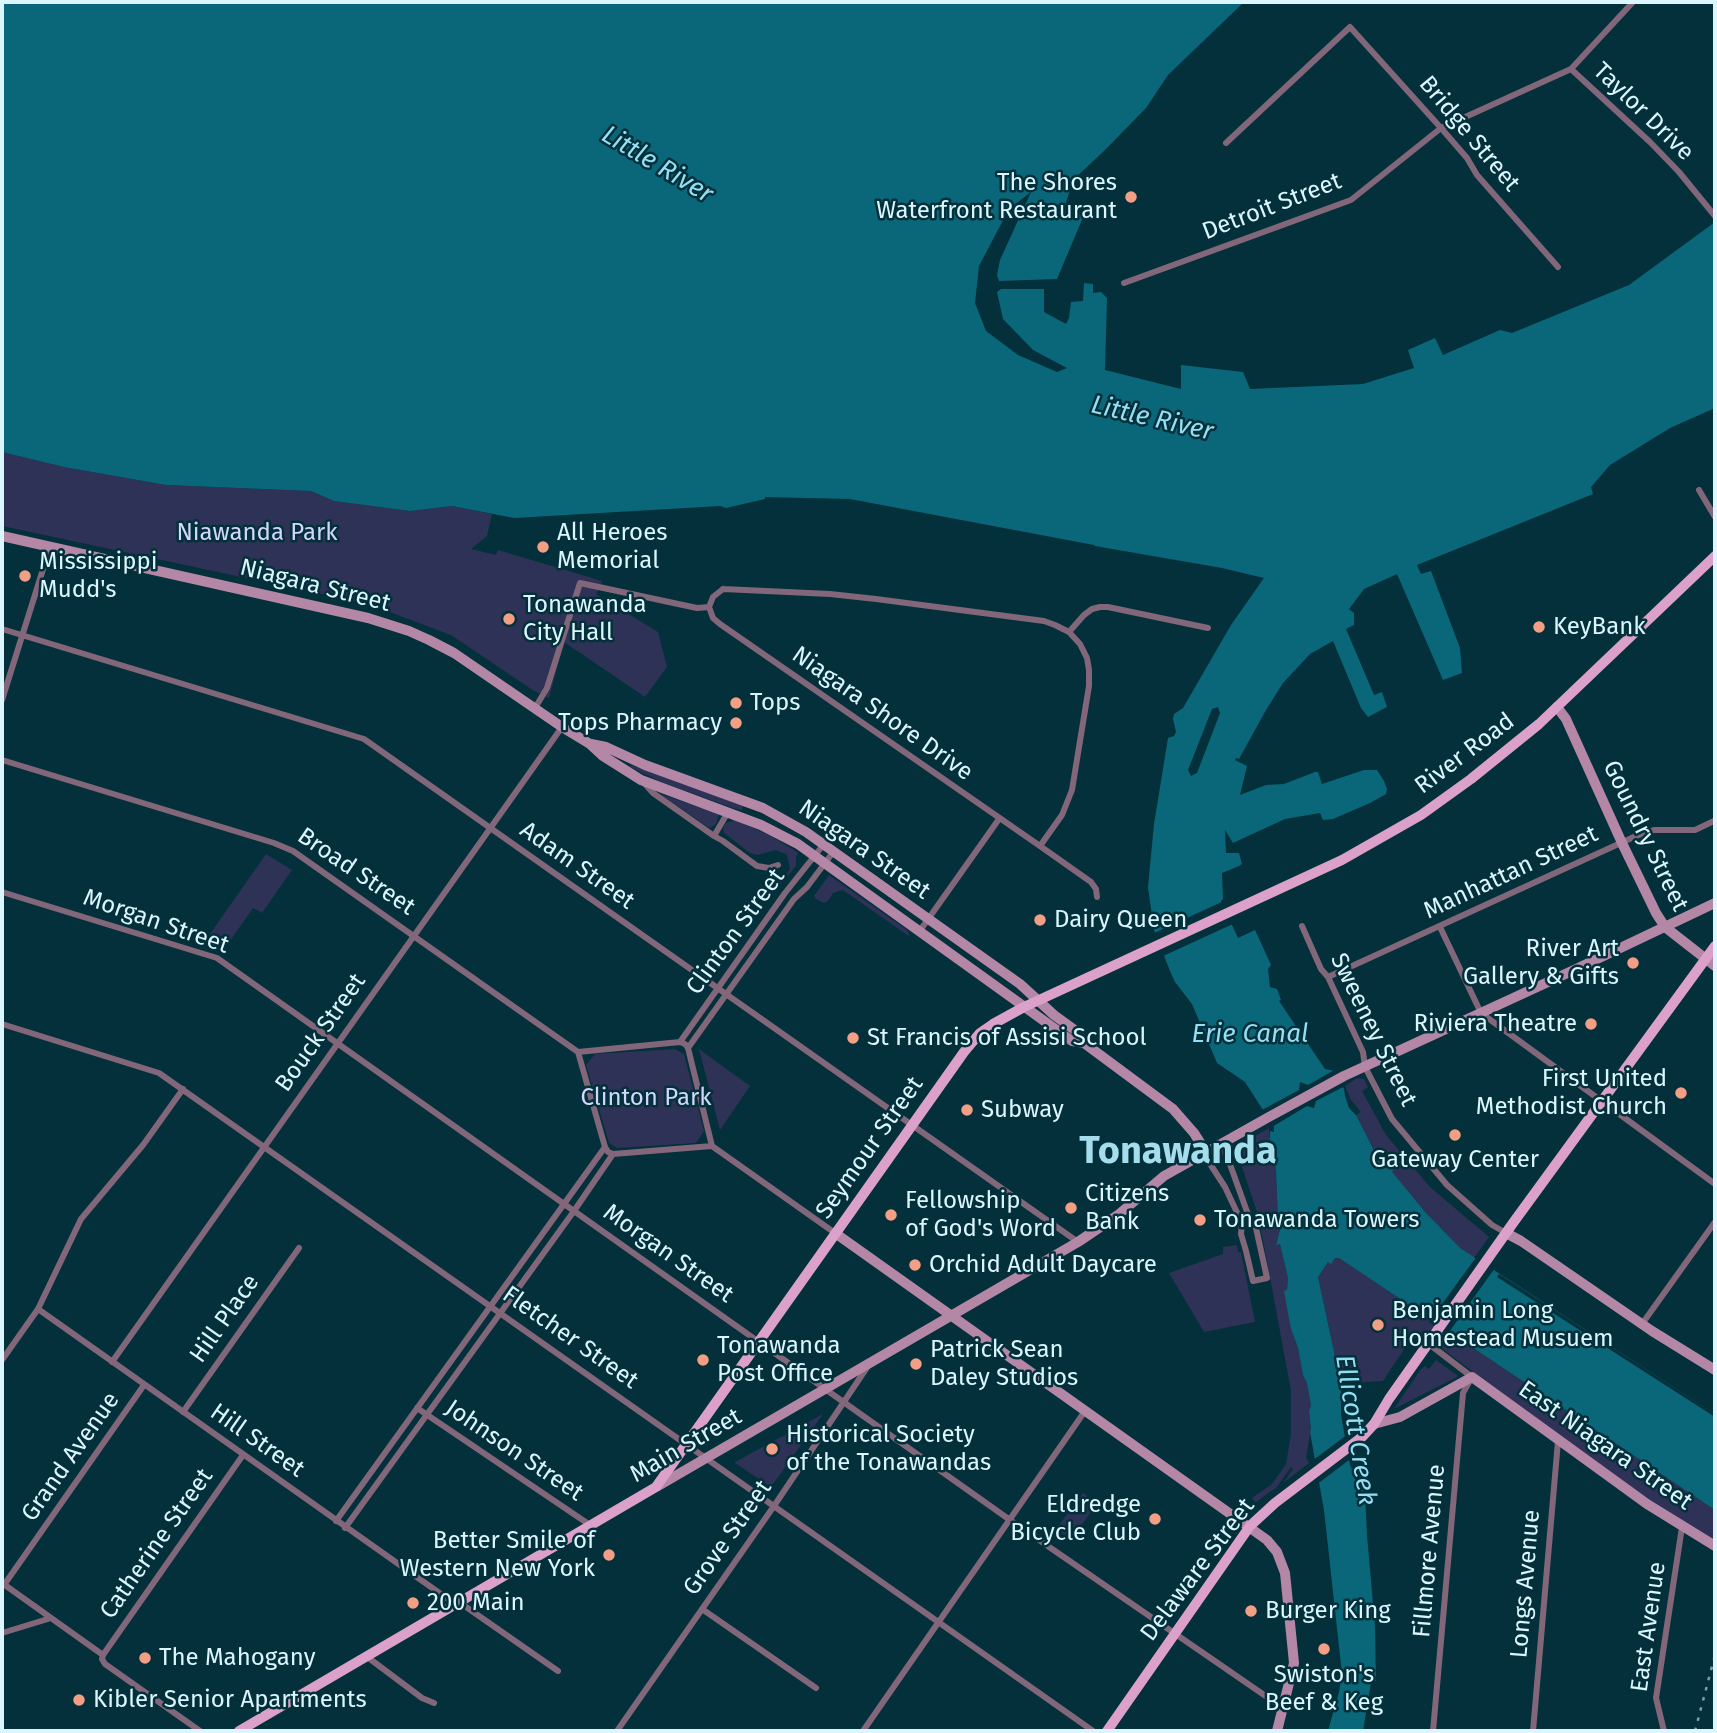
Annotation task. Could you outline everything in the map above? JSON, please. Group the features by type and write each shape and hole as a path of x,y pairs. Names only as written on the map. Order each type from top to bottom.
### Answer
{"main road":[{"name":"River Road","path":"1199,927 1342,860 1421,815 1503,755 1715,556"},
{"name":"Seymour Street","path":"656,1487 975,1037 1024,1007 1199,927"},
{"name":"Delaware Street","path":"1107,1731 1251,1526 1275,1503 1353,1444 1374,1424 1419,1356 1602,1101 1710,963 1715,946"},
{"name":"Main Street","path":"239,1731 656,1487"}],"street":[{"path":"1571,69 1633,2"},
{"name":"Bridge Street","path":"1226,144 1350,27 1441,128 1467,158 1477,175 1558,267"},
{"name":"Detroit Street","path":"1124,283 1351,200 1441,128 1571,69"},
{"name":"Taylor Drive","path":"1571,69 1656,148 1713,213"},
{"path":"1699,490 1715,517"},
{"name":"Niagara Street","path":"2,536 354,615 409,631 449,650 641,780 728,812 798,844 1072,1041 1084,1043"},
{"path":"2,700 50,547"},
{"path":"535,708 547,688 580,583 697,608 709,607 713,597 723,589 830,594 1044,621 1069,632 1078,641 1089,670 1089,686 1072,790 1062,815 1040,846"},
{"name":"Niagara Shore Drive","path":"709,607 713,618 720,624 1091,882 1097,897"},
{"path":"1069,632 1084,615 1100,607 1208,628"},
{"name":"Adam Street","path":"2,629 364,739 1078,1242"},
{"name":"Goundry Street","path":"1557,707 1566,719 1622,843 1665,927 1710,963"},
{"name":"Bouck Street","path":"111,1362 562,727"},
{"name":"Niagara Street","path":"590,744 606,747 763,808 824,844 1020,984 1076,1031 1084,1043 1168,1105 1194,1133 1205,1152"},
{"name":"Broad Street","path":"2,760 274,843 302,857 578,1052"},
{"name":"Niagara Street","path":"641,780 653,793 757,866 769,868 778,865"},
{"path":"713,836 728,812"},
{"path":"919,932 999,819"},
{"name":"Manhattan Street","path":"1328,977 1654,830 1695,830 1714,821"},
{"name":"Clinton Street","path":"680,1042 785,893 824,844"},
{"name":"Clinton Street","path":"688,1048 794,899 807,887 834,851"},
{"name":"Morgan Street","path":"2,892 217,958 1010,1520 1283,1709"},
{"name":"Main Street","path":"656,1487 1078,1242 1118,1215 1164,1176 1266,1118 1344,1076 1715,903"},
{"name":"Sweeney Street","path":"1302,926 1363,1052 1365,1067 1392,1119 1447,1185 1492,1225 1506,1233"},
{"path":"1440,927 1481,1013 1715,1184"},
{"name":"Fletcher Street","path":"2,1024 159,1073 1093,1731"},
{"path":"712,1146 685,1044 680,1042 578,1052 604,1147 608,1152 613,1154 712,1146 1251,1526 1272,1545 1285,1573 1294,1663 1277,1731"},
{"path":"2,1360 38,1309 81,1219 143,1145 183,1089"},
{"path":"1205,1152 1242,1223 1241,1234 1253,1281 1267,1278 1256,1228 1250,1220 1227,1156 1220,1144"},
{"path":"336,1521 604,1147"},
{"path":"345,1528 613,1154"},
{"path":"1242,1223 1250,1220"},
{"path":"1642,1324 1715,1222"},
{"path":"1506,1233 1715,1370"},
{"name":"Hill Place","path":"183,1412 299,1248"},
{"path":"527,1254 537,1261"},
{"name":"Hill Street","path":"38,1309 345,1528 558,1671"},
{"name":"East Niagara Street","path":"1416,1334 1558,1441 1647,1504 1715,1546"},
{"path":"455,1356 464,1362"},
{"name":"Grove Street","path":"617,1731 869,1365"},
{"path":"1374,1424 1400,1417 1472,1377"},
{"name":"Fillmore Avenue","path":"1434,1728 1463,1394 1472,1377"},
{"name":"Grand Avenue","path":"3,1584 144,1385"},
{"name":"Johnson Street","path":"417,1408 590,1525"},
{"path":"863,1731 1086,1411"},
{"name":"Longs Avenue","path":"1533,1731 1558,1441"},
{"name":"Catherine Street","path":"103,1655 243,1455"},
{"path":"375,1467 384,1474"},
{"name":"East Avenue","path":"1664,1731 1656,1698 1682,1527"},
{"path":"3,1584 103,1655 105,1664 200,1731"},
{"path":"702,1609 816,1688"},
{"path":"2,1633 51,1618"},
{"path":"366,1656 422,1698 434,1703"},
{"path":"1434,1728 1441,1731"}],"green space":[{"name":"Niawanda Park","path":"2,452 64,467 166,485 311,491 334,501 410,511 452,506 492,514 487,536 471,549 496,555 498,550 602,581 596,594 658,632 667,667 645,697 564,642 549,698 534,691 451,635 368,604 2,526"},
{"path":"631,765 743,806 742,810 664,783 630,767"},
{"path":"660,794 719,814 716,824 710,828 706,826"},
{"path":"735,820 771,836 797,852 796,866 778,887 772,883 784,878 790,869 787,855 775,850 758,855 750,853 724,833 726,823"},
{"path":"266,854 292,870 262,913 253,908 225,948 205,941"},
{"path":"829,875 907,930 910,937 843,890 833,893 824,903 816,899 814,896"},
{"name":"Clinton Park","path":"675,1049 684,1054 704,1131 696,1143 617,1148 609,1143 586,1065 595,1054"},
{"path":"699,1049 750,1086 720,1130"},
{"path":"1357,1078 1364,1079 1368,1087 1362,1091 1386,1135 1430,1187 1489,1237 1474,1258 1460,1249 1426,1213 1391,1172 1393,1170 1389,1171 1382,1163 1385,1161 1376,1154 1356,1115 1361,1112 1351,1100 1345,1086"},
{"path":"1269,1128 1276,1169 1278,1221 1281,1225 1276,1244 1280,1244 1288,1278 1291,1329 1307,1382 1311,1429 1306,1458 1309,1463 1283,1483 1293,1469 1291,1467 1277,1487 1256,1502 1252,1498 1272,1484 1286,1464 1291,1434 1291,1391 1267,1261 1258,1215 1238,1155 1244,1142"},
{"path":"1237,1245 1238,1252 1241,1252 1255,1322 1204,1332 1169,1273 1223,1254 1223,1247"},
{"path":"1339,1258 1715,1510 1715,1541 1635,1492 1417,1330 1383,1381 1341,1384 1318,1277 1328,1262"},
{"path":"1436,1360 1457,1377 1394,1409 1421,1369 1425,1366 1429,1369"},
{"path":"823,1414 771,1487 735,1463 735,1462"},
{"path":"1083,1493 1097,1503 1071,1540 1056,1529"}],"water":[{"path":"2,2 1244,2 1168,75 1146,108 1074,179 1065,205 1084,215 1057,279 999,281 997,275 1000,260 1031,192 1009,209 979,266 975,303 986,331 1018,355 1057,372 1067,368 1033,350 1003,319 997,292 1001,289 1044,289 1044,312 1066,324 1071,302 1083,301 1084,283 1093,284 1093,293 1101,292 1107,298 1105,370 1181,389 1181,365 1243,372 1250,389 1363,384 1414,368 1408,350 1435,338 1443,355 1500,330 1512,333 1629,285 1715,222 1715,408 1670,428 1610,465 1591,487 1593,494 1417,565 1421,574 1431,571 1460,648 1462,673 1443,680 1397,574 1364,589 1349,609 1354,613 1354,625 1346,629 1374,695 1382,692 1387,707 1368,717 1361,708 1333,641 1310,654 1283,683 1239,759 1235,760 1247,766 1240,795 1266,785 1284,784 1315,772 1318,772 1322,784 1364,770 1377,770 1387,789 1386,794 1333,819 1323,820 1320,813 1285,819 1233,843 1225,830 1226,853 1239,853 1242,864 1222,873 1221,901 1238,938 1255,930 1271,965 1268,969 1270,987 1277,989 1281,1000 1279,1001 1325,1069 1335,1071 1349,1108 1356,1115 1376,1154 1382,1161 1385,1160 1383,1163 1389,1170 1392,1168 1392,1172 1426,1213 1460,1248 1715,1414 1715,1510 1339,1258 1335,1258 1331,1264 1328,1262 1318,1277 1341,1384 1341,1415 1350,1465 1365,1494 1375,1627 1376,1681 1371,1682 1363,1731 1328,1731 1342,1674 1324,1510 1310,1432 1311,1406 1284,1291 1287,1290 1288,1278 1280,1244 1276,1245 1281,1225 1278,1221 1276,1169 1270,1140 1270,1131 1274,1132 1274,1127 1245,1082 1217,1063 1192,1004 1170,971 1154,930 1148,887 1154,824 1168,738 1176,732 1174,714 1183,708 1231,625 1264,578 850,499 765,497 726,508 720,506 514,518 452,506 410,511 334,501 311,491 166,485 64,467 2,452"}],"pier":[{"path":"1218,707 1220,713 1197,773 1191,776 1188,770 1212,709"},
{"path":"1226,900 1235,923 1161,957 1152,934"},
{"path":"1336,1069 1345,1086 1316,1101 1314,1108 1307,1106 1272,1127 1262,1110 1299,1090 1300,1082 1308,1085"},
{"path":"1477,1256 1495,1268 1447,1335 1429,1322"},
{"path":"1499,1274 1715,1414 1715,1417 1497,1277"},
{"path":"1348,1434 1353,1457 1316,1485 1312,1461"}],"railway":[{"path":"1695,1731 1715,1655"}],"place":[{"name":"The Shores Waterfront Restaurant","path":"1131,197"},
{"name":"All Heroes Memorial","path":"543,547"},
{"name":"Mississippi Mudd's","path":"25,576"},
{"name":"Tonawanda City Hall","path":"509,619"},
{"name":"KeyBank","path":"1539,627"},
{"name":"Tops","path":"736,703"},
{"name":"Tops Pharmacy","path":"736,723"},
{"name":"Dairy Queen","path":"1040,920"},
{"name":"River Art Gallery & Gifts","path":"1633,963"},
{"name":"Riviera Theatre","path":"1591,1024"},
{"name":"St Francis of Assisi School","path":"853,1038"},
{"name":"First United Methodist Church","path":"1681,1093"},
{"name":"Subway","path":"967,1110"},
{"name":"Gateway Center","path":"1455,1135"},
{"name":"Citizens Bank","path":"1071,1208"},
{"name":"Fellowship of God's Word","path":"891,1215"},
{"name":"Tonawanda Towers","path":"1200,1220"},
{"name":"Orchid Adult Daycare","path":"915,1265"},
{"name":"Benjamin Long Homestead Musuem","path":"1378,1325"},
{"name":"Tonawanda Post Office","path":"703,1360"},
{"name":"Patrick Sean Daley Studios","path":"916,1364"},
{"name":"Historical Society of the Tonawandas","path":"772,1449"},
{"name":"Eldredge Bicycle Club","path":"1155,1519"},
{"name":"Better Smile of Western New York","path":"609,1555"},
{"name":"200 Main","path":"413,1603"},
{"name":"Burger King","path":"1251,1611"},
{"name":"Swiston's Beef & Keg","path":"1324,1649"},
{"name":"The Mahogany","path":"145,1658"},
{"name":"Kibler Senior Apartments","path":"79,1700"}],"district":[{"name":"Tonawanda","path":"1178,1152"}],"water label":[{"name":"Little River","path":"657,165"},
{"name":"Little River","path":"1152,419"},
{"name":"Erie Canal","path":"1250,1035"},
{"name":"Ellicott Creek","path":"1355,1430"}]}
